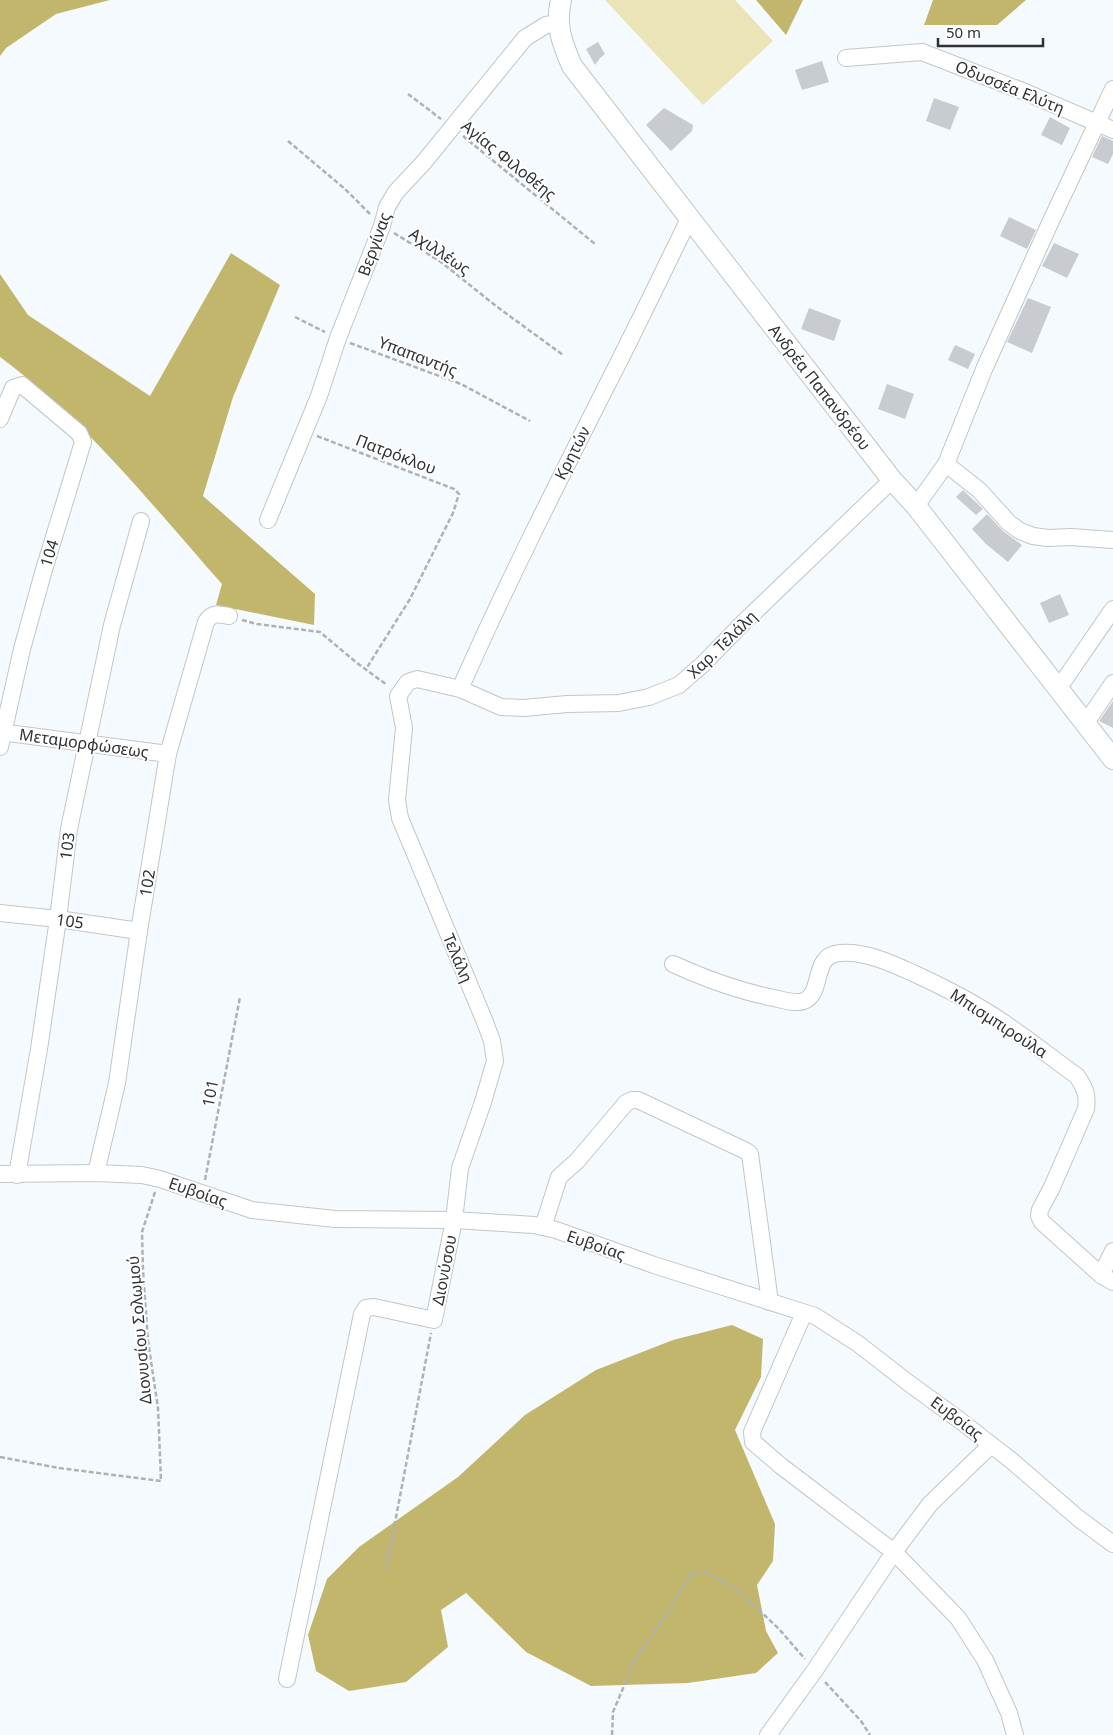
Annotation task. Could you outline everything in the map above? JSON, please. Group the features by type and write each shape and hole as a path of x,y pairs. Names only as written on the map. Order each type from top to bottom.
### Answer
{"main road":[{"name":"Ανδρέα Παπανδρέου","path":"561,0 558,23 563,44 572,66 892,480 916,506 1113,759"}],"street":[{"name":"Βεργίνας","path":"268,520 319,396 338,338 382,226 387,207 396,192 525,38 546,25 558,23"},
{"name":"Οδυσσέα Ελύτη","path":"846,58 922,52 1025,92 1113,130"},
{"path":"916,506 946,464 985,367 1113,89"},
{"name":"Κρητών","path":"460,689 495,608 532,532 689,219"},
{"name":"104","path":"0,419 10,392 13,388 22,386 79,434 83,442 43,573 1,737"},
{"path":"946,464 979,490 1009,523 1020,531 1033,536 1048,538 1071,537 1113,540"},
{"name":"Χαρ. Τελάλη","path":"398,696 406,684 414,679 460,689 501,707 524,708 567,704 619,704 649,698 679,685 702,665 742,623 892,480"},
{"name":"103","path":"18,1175 39,1049 69,829 112,624 141,521"},
{"path":"1058,689 1113,608"},
{"name":"102","path":"96,1173 117,1083 139,931 168,754 206,622 215,614 229,616"},
{"path":"1086,724 1113,683"},
{"name":"Τελάλη","path":"398,696 404,728 397,800 400,818 485,1022 494,1051 492,1072 460,1168 454,1220"},
{"name":"Μεταμορφώσεως","path":"1,737 88,743 168,754"},
{"name":"105","path":"0,913 139,931"},
{"name":"Μπισμπιρούλα","path":"673,964 710,981 791,1002 804,1001 809,996 815,986 824,960 831,954 855,953 868,956 897,966 936,984 985,1011 1077,1076 1088,1097 1086,1109 1039,1216 1042,1222 1107,1279"},
{"path":"543,1227 559,1177 577,1161 626,1103 638,1100 750,1154 770,1302"},
{"name":"Ευβοίας","path":"0,1174 96,1173 142,1175 160,1179 252,1210 280,1214 336,1219 454,1220 543,1227 815,1316 858,1343 991,1445 1078,1518 1113,1544"},
{"name":"Διονύσου","path":"434,1320 454,1220"},
{"path":"1107,1279 1113,1251"},
{"path":"287,1679 363,1311 370,1306 374,1306 434,1320"},
{"path":"804,1313 752,1432 751,1439 780,1466 894,1552 958,1618 985,1660 1009,1713 1015,1735"},
{"path":"768,1735 815,1670 894,1552 930,1504 991,1445"}],"path":[{"name":"Αγίας Φιλοθέης","path":"408,94 595,244"},
{"name":"Αχιλλέως","path":"288,141 345,189 382,226 441,262 496,306 563,355"},
{"name":"Υπαπαντής","path":"295,317 338,338 462,384 530,421"},
{"name":"Πατρόκλου","path":"304,431 454,489 460,494 454,513 410,599 366,669"},
{"path":"229,616 257,624 320,632 386,684 398,696"},
{"name":"101","path":"203,1193 240,997"},
{"name":"Διονυσίου Σολωμού","path":"0,1457 59,1468 162,1481 158,1408 148,1341 142,1242 142,1232 160,1179"},
{"path":"386,1570 434,1320"},
{"path":"612,1735 613,1712 635,1660 666,1616 692,1573 708,1572 740,1592 779,1629 861,1721 870,1735"}],"shaded area":[{"path":"0,0 110,0 56,14 6,48 0,56"},
{"path":"605,0 735,0 773,41 703,105"},
{"path":"756,0 803,0 786,35"},
{"path":"933,0 1026,0 997,25 924,25"},
{"path":"231,253 280,285 233,397 203,496 315,594 314,625 216,605 222,584 117,464 61,408 0,357 0,274 28,315 150,396"},
{"path":"732,1325 763,1339 761,1377 735,1430 775,1524 773,1561 757,1585 766,1631 778,1653 756,1673 688,1683 591,1686 526,1652 466,1593 441,1610 448,1647 406,1682 349,1691 316,1671 308,1635 327,1579 359,1547 458,1477 525,1415 596,1370 673,1340"}],"building":[{"path":"598,42 605,54 595,65 586,49"},
{"path":"822,61 829,82 802,90 795,70"},
{"path":"934,98 959,107 950,130 926,121"},
{"path":"664,108 693,125 692,131 671,151 646,125"},
{"path":"1050,117 1070,128 1062,145 1041,135"},
{"path":"1102,136 1113,141 1113,154 1108,164 1092,157"},
{"path":"1009,217 1036,230 1027,249 1000,236"},
{"path":"1054,243 1079,254 1067,278 1042,266"},
{"path":"1028,298 1051,307 1032,353 1007,342"},
{"path":"809,308 841,320 834,341 801,329"},
{"path":"955,345 975,354 968,369 948,360"},
{"path":"887,384 914,394 905,419 878,409"},
{"path":"963,490 983,509 976,515 956,497"},
{"path":"987,514 1003,531 1022,545 1008,562 986,544 972,529"},
{"path":"1060,594 1069,615 1049,623 1040,603"},
{"path":"1113,701 1113,728 1099,721"}]}
